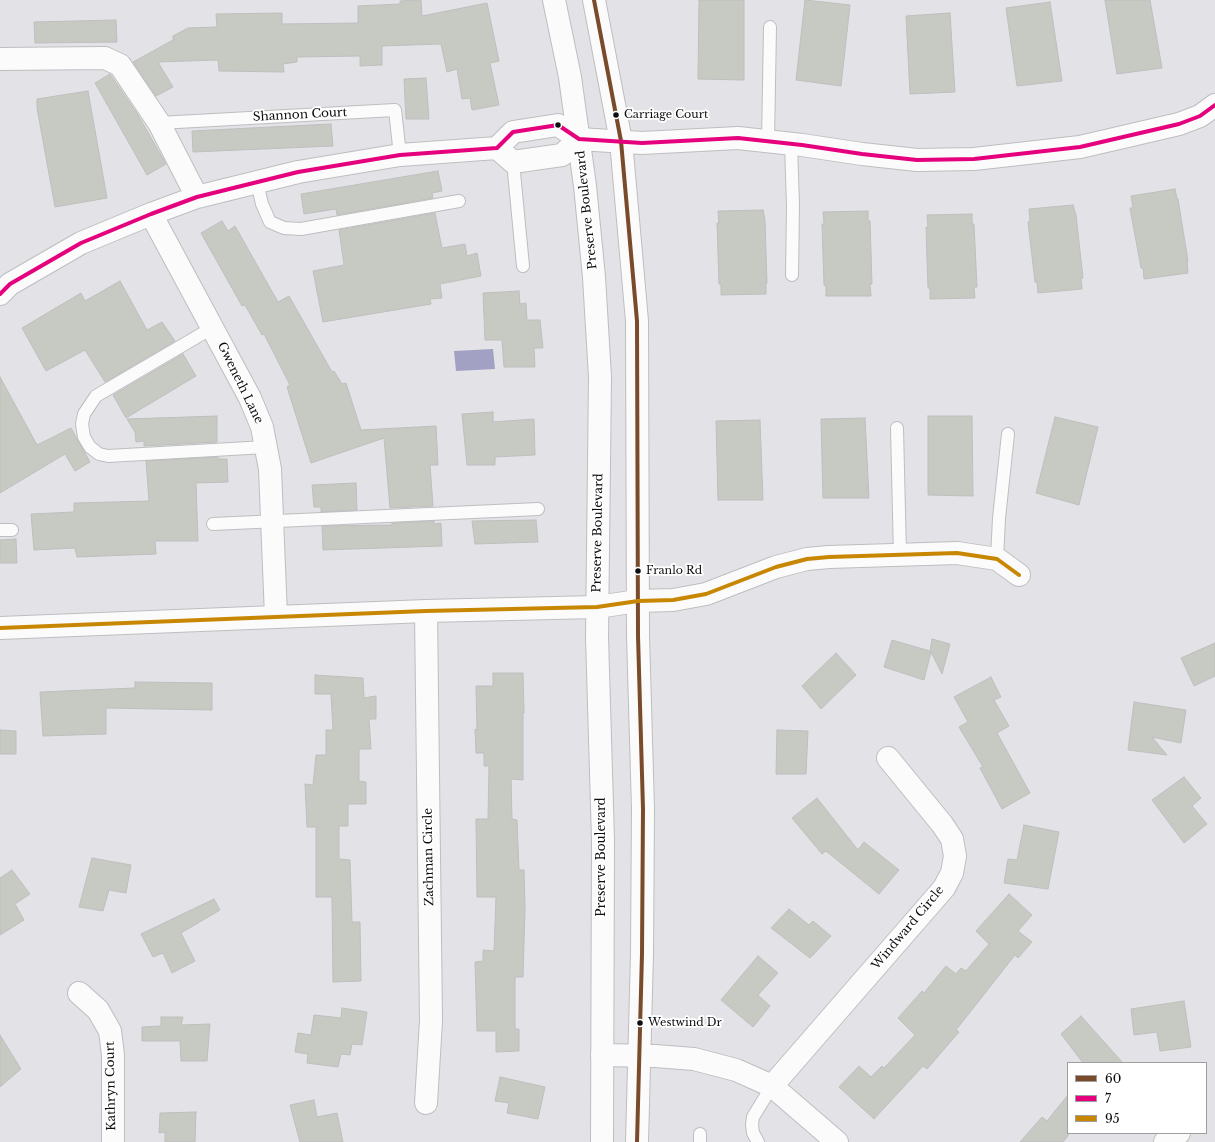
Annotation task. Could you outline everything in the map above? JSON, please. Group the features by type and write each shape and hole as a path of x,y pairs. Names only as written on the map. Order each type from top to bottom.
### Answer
{"street":[{"name":"Preserve Boulevard","path":"554,0 570,76 585,186 594,278 600,377 598,607 603,840 602,1142"},
{"path":"594,0 621,141 637,321 638,602 643,810 640,1055 637,1142"},
{"path":"0,59 104,58 120,65 159,123 197,197"},
{"path":"505,155 513,132 558,125 579,139 642,143 738,138 917,160 974,159 1080,147 1179,124 1200,116 1215,105"},
{"path":"0,294 10,284 81,243 197,197 298,172 400,155 562,155 579,139"},
{"name":"Gweneth Lane","path":"151,214 250,398 262,427 270,469 276,616"},
{"path":"0,628 276,616 598,607 638,602 673,600 706,594 776,567 806,559 957,553 997,559 1019,575"},
{"name":"Zachman Circle","path":"426,611 431,1021 427,1062 426,1103"},
{"name":"Windward Circle","path":"772,1086 944,888 952,873 956,856 952,839 942,824 888,758"},
{"name":"Kathryn Court","path":"79,992 98,1010 110,1031 113,1055 113,1142"},
{"path":"602,1055 640,1055 694,1059 736,1070 772,1086 837,1142"},
{"path":"1164,1142 1177,1134"}],"lane":[{"path":"768,141 770,27"},
{"name":"Shannon Court","path":"159,123 395,110 400,155"},
{"path":"791,144 793,206 792,275"},
{"path":"505,155 523,266"},
{"path":"257,182 262,204 270,222 284,228 301,229 459,201"},
{"path":"212,328 96,396 84,414 82,424 84,437 90,447 99,454 108,456 266,447"},
{"path":"897,428 900,556"},
{"path":"997,559 999,518 1008,434"},
{"path":"213,524 272,520 538,509"},
{"path":"758,1142 753,1134 753,1117 772,1086"}],"water":[{"path":"493,349 495,369 456,371 454,351"}],"building":[{"path":"421,0 422,16 487,3 499,61 490,63 499,105 472,110 470,98 462,99 457,69 447,72 441,44 382,46 382,65 360,66 360,56 297,57 297,62 283,64 284,72 219,71 218,60 158,62 173,87 156,96 133,62 173,40 173,36 188,28 217,27 216,14 282,13 282,24 358,23 358,6 400,4 400,1"},
{"path":"699,0 744,0 744,80 698,79"},
{"path":"805,0 850,5 841,86 796,80"},
{"path":"1105,0 1150,0 1162,68 1117,74"},
{"path":"1050,2 1062,81 1017,86 1006,8"},
{"path":"950,13 955,92 910,94 906,16"},
{"path":"116,20 117,42 35,43 34,22"},
{"path":"110,74 138,115 166,164 147,175 95,83"},
{"path":"426,78 429,119 406,119 404,79"},
{"path":"88,91 107,198 55,207 37,108 37,99"},
{"path":"331,124 333,146 193,152 192,131"},
{"path":"438,171 442,191 432,193 433,198 337,215 336,209 304,214 301,194"},
{"path":"1175,189 1188,261 1188,273 1144,279 1130,208 1133,208 1131,196"},
{"path":"1073,205 1076,215 1083,278 1081,278 1082,289 1038,293 1037,282 1035,282 1028,222 1030,221 1029,209"},
{"path":"763,210 765,220 766,294 721,295 721,284 719,284 718,211"},
{"path":"868,211 868,221 870,221 871,296 826,296 826,286 824,285 823,212"},
{"path":"435,213 442,248 465,244 467,256 477,253 481,276 440,284 442,298 430,299 431,304 323,322 313,271 344,265 339,230"},
{"path":"972,214 972,224 974,224 977,287 974,287 975,298 930,299 930,288 928,288 927,215"},
{"path":"222,221 228,231 235,226 278,302 289,296 332,372 334,371 342,384 346,383 361,430 436,426 438,465 430,465 433,506 390,508 384,438 311,463 287,387 290,385 264,334 262,335 245,305 242,306 201,233"},
{"path":"120,281 147,330 162,322 175,341 105,382 85,350 46,371 22,328 81,293 85,301"},
{"path":"519,291 520,304 526,303 527,320 540,320 543,348 534,348 535,367 504,367 502,340 485,340 483,293"},
{"path":"183,354 196,376 126,418 113,395"},
{"path":"0,377 37,445 71,428 90,462 75,471 65,454 0,493"},
{"path":"493,412 493,422 534,419 535,455 495,457 495,465 467,465 462,414"},
{"path":"217,416 217,442 144,446 144,441 136,442 135,432 127,419"},
{"path":"928,416 972,416 973,496 928,495"},
{"path":"1055,417 1098,427 1079,505 1036,493"},
{"path":"865,418 869,498 823,498 821,419"},
{"path":"760,420 763,500 718,500 716,421"},
{"path":"218,457 218,459 227,459 228,482 196,483 198,541 155,541 156,554 77,557 75,548 34,550 31,514 74,512 74,503 149,501 146,461"},
{"path":"356,483 357,510 321,512 321,507 314,507 312,485"},
{"path":"536,520 538,542 475,544 472,521"},
{"path":"434,521 434,524 441,523 442,546 323,550 322,526 392,525 392,523"},
{"path":"16,539 17,563 0,563 0,540"},
{"path":"932,639 950,644 942,674 931,652 924,680 884,667 892,640 930,651"},
{"path":"1215,643 1215,676 1194,686 1181,658"},
{"path":"836,653 856,675 821,709 802,686"},
{"path":"493,673 523,673 524,713 523,780 511,779 512,819 517,820 519,870 524,870 525,908 523,977 515,977 515,1029 519,1029 519,1051 496,1052 496,1031 477,1031 475,962 483,961 483,950 494,951 496,897 477,897 476,819 488,819 489,766 484,766 484,753 476,753 475,729 477,730 476,686 493,686"},
{"path":"315,675 363,678 364,698 376,696 376,719 369,719 371,749 359,749 359,781 366,782 366,804 348,804 348,826 339,826 339,859 350,860 352,922 360,922 361,981 333,982 332,897 316,897 316,827 307,827 305,784 313,785 316,755 326,755 326,730 333,730 331,694 315,694"},
{"path":"991,677 1001,697 994,700 1009,726 997,733 1030,793 1002,809 980,768 983,767 959,727 968,722 954,697"},
{"path":"135,682 212,683 212,710 106,708 106,734 43,736 40,692 135,688"},
{"path":"1134,702 1186,710 1181,743 1152,737 1167,755 1128,750"},
{"path":"0,730 16,731 16,754 0,754"},
{"path":"777,730 808,731 806,774 776,774"},
{"path":"1184,777 1201,798 1192,806 1207,824 1184,843 1152,800"},
{"path":"817,798 858,850 864,842 899,870 879,894 826,851 822,854 792,818"},
{"path":"1024,825 1059,832 1048,889 1004,883 1008,859 1017,860"},
{"path":"92,858 131,865 126,893 109,890 103,911 79,907"},
{"path":"12,870 30,894 15,904 24,920 0,935 0,878"},
{"path":"1009,894 1032,915 1018,931 1032,942 1018,958 1015,955 956,1030 959,1032 927,1069 923,1066 874,1119 839,1087 859,1066 871,1077 882,1066 884,1068 915,1035 898,1018 922,991 924,993 946,966 956,974 961,968 966,971 989,944 976,931"},
{"path":"214,899 220,910 181,933 195,961 172,973 163,953 153,957 141,934"},
{"path":"789,909 809,925 813,921 831,936 810,958 771,928"},
{"path":"758,956 778,973 758,995 770,1006 753,1027 721,1000"},
{"path":"1184,1001 1191,1047 1160,1051 1157,1032 1134,1035 1131,1009"},
{"path":"342,1008 367,1012 362,1045 352,1044 350,1055 341,1054 338,1067 307,1063 308,1054 295,1052 298,1033 311,1035 314,1015 341,1018"},
{"path":"1081,1016 1122,1062 1082,1062 1061,1034"},
{"path":"161,1017 183,1017 181,1025 210,1024 207,1061 181,1061 180,1041 142,1041 142,1027 161,1026"},
{"path":"0,1035 21,1069 0,1087"},
{"path":"500,1077 545,1087 538,1119 507,1113 509,1103 495,1101"},
{"path":"1067,1096 1068,1136 1063,1142 1020,1142 1042,1117 1047,1121"},
{"path":"314,1100 317,1117 337,1113 343,1142 300,1142 290,1105"},
{"path":"196,1112 195,1142 165,1142 165,1132 159,1133 160,1113"}],"transit line":[{"name":"60","path":"594,0 621,141 637,321 638,636 643,809 642,954 637,1142"},
{"name":"7","path":"0,294 10,284 81,243 197,197 298,172 400,155 497,148 513,132 558,125 579,139 642,143 738,138 917,160 974,159 1080,147 1179,124 1200,116 1215,105"},
{"name":"95","path":"0,628 426,611 597,607 638,601 673,600 706,594 776,567 807,559 829,557 957,553 997,559 1019,575"}],"place":[{"name":"Carriage Court","path":"616,115"},
{"name":"Franlo Rd","path":"638,571"},
{"name":"Westwind Dr","path":"640,1023"}]}
